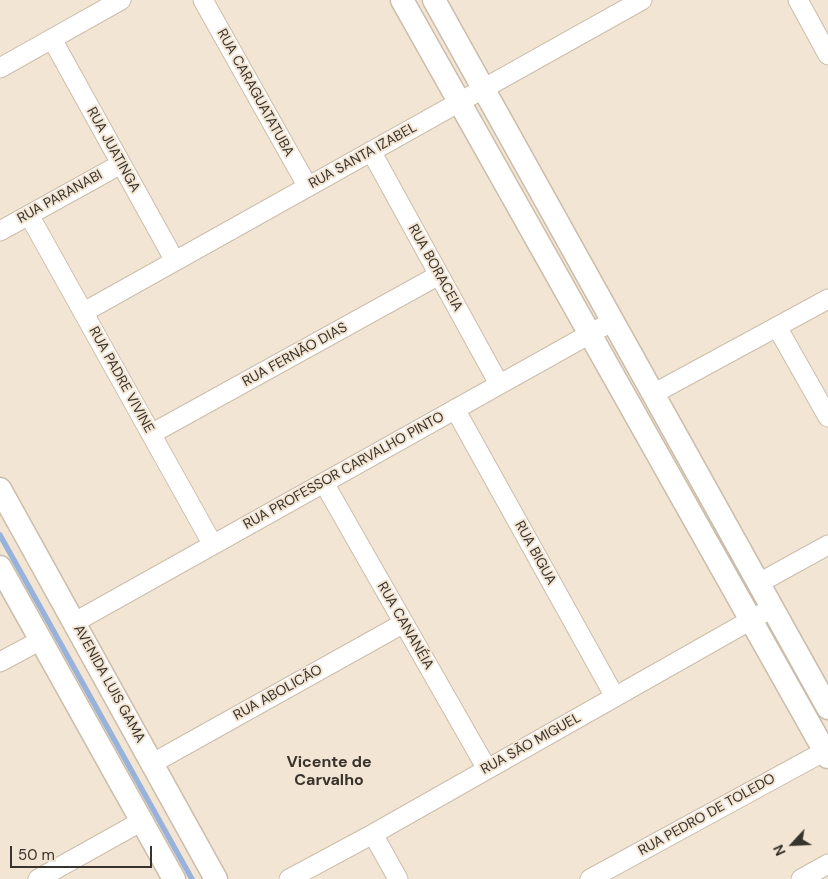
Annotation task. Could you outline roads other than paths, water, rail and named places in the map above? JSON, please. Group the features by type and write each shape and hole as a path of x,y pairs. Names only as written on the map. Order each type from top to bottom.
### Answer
{"street":[{"path":"0,68 122,0"},
{"name":"RUA CARAGUATATUBA","path":"203,0 308,186"},
{"path":"402,0 826,754"},
{"path":"434,0 827,705"},
{"name":"RUA SANTA IZABEL","path":"84,312 642,0"},
{"path":"798,0 828,55"},
{"name":"RUA JUATINGA","path":"52,39 175,261"},
{"name":"RUA BORACEIA","path":"371,151 499,384"},
{"name":"RUA PARANABI","path":"0,231 121,164"},
{"name":"RUA PADRE VIVINE","path":"29,215 212,545"},
{"name":"RUA FERNÃO DIAS","path":"151,434 439,275"},
{"path":"654,394 828,299"},
{"name":"RUA PROFESSOR CARVALHO PINTO","path":"75,622 613,321"},
{"path":"778,327 828,417"},
{"name":"RUA BIGUA","path":"455,409 615,697"},
{"name":"RUA CANANÉIA","path":"324,483 487,769"},
{"name":"AVENIDA LUIS GAMA","path":"0,489 216,879"},
{"path":"759,583 828,545"},
{"path":"0,567 174,879"},
{"name":"RUA SÃO MIGUEL","path":"289,879 373,834 772,608"},
{"name":"RUA ABOLICÃO","path":"153,764 404,623"},
{"path":"0,662 40,640"},
{"name":"RUA PEDRO DE TOLEDO","path":"590,879 826,754"},
{"path":"38,879 142,821"},
{"path":"373,834 398,879"},
{"path":"801,879 828,864"}],"waterway":[{"path":"0,535 192,879"}],"district":[{"name":"Vicente de Carvalho","path":"329,772"}]}
